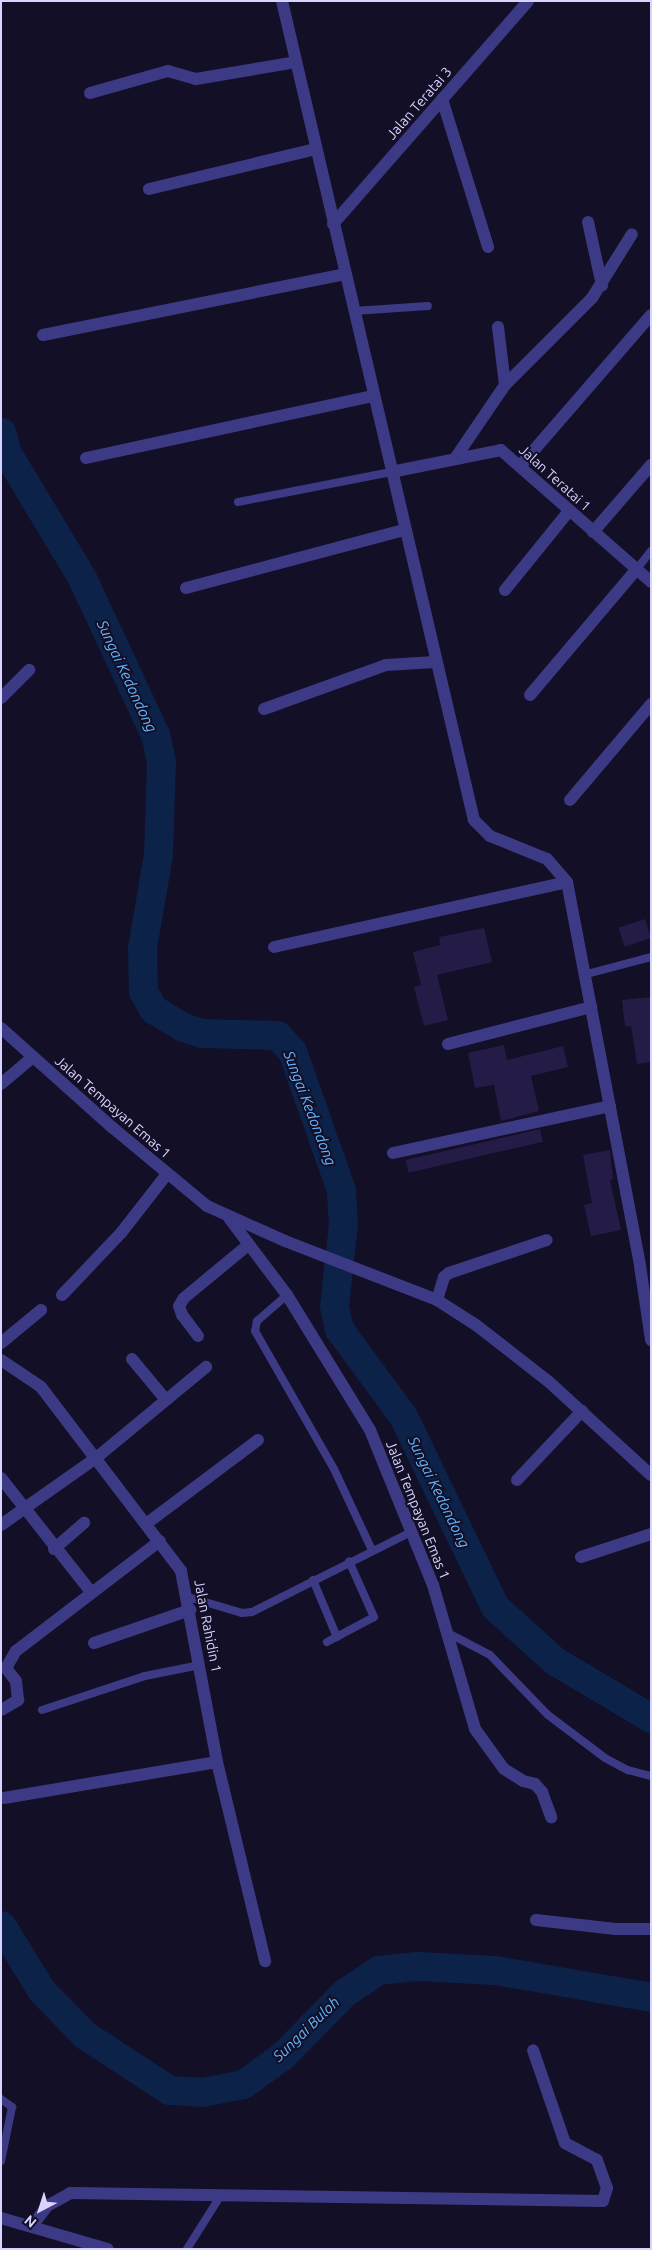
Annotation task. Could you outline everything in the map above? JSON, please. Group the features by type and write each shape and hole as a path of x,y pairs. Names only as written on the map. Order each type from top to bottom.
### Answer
{"street":[{"path":"282,1 404,530 474,820 490,836 547,860 566,882 610,1106 645,1265 651,1340"},
{"name":"Jalan Teratai 3","path":"334,224 528,1"},
{"path":"90,93 168,71 196,80 296,62"},
{"path":"442,99 488,247"},
{"path":"149,189 315,149"},
{"path":"588,222 602,285"},
{"path":"456,457 505,385 602,285 632,234"},
{"path":"43,335 345,274"},
{"path":"521,465 651,315"},
{"path":"498,327 505,385"},
{"path":"86,458 373,396"},
{"name":"Jalan Teratai 1","path":"391,472 495,449 501,450 521,465 569,511 651,582"},
{"path":"593,532 651,465"},
{"path":"505,590 569,511"},
{"path":"186,588 404,530"},
{"path":"530,695 636,570"},
{"path":"264,710 386,665 435,662"},
{"path":"1,698 29,670"},
{"path":"570,800 651,704"},
{"path":"274,947 566,882"},
{"path":"448,1044 591,1007"},
{"name":"Jalan Tempayan Emas 1","path":"1,1028 167,1174 207,1206 229,1218 285,1241 396,1282 437,1300 476,1325 582,1412 651,1475"},
{"path":"1,1084 33,1057"},
{"path":"393,1153 610,1106"},
{"path":"62,1295 121,1233 167,1174"},
{"name":"Jalan Tempayan Emas 1","path":"229,1218 248,1246 287,1295 370,1430 411,1532 448,1633 475,1729 504,1770 523,1782 535,1784 542,1792 550,1817"},
{"path":"437,1300 444,1277 449,1273 546,1240"},
{"path":"198,1336 182,1315 179,1306 184,1298 248,1246"},
{"path":"1,1343 41,1310"},
{"path":"132,1359 166,1400"},
{"name":"Jalan Rahidin 1","path":"1,1360 41,1387 182,1571 217,1762 265,1960"},
{"path":"1,1525 96,1458 206,1367"},
{"path":"517,1480 582,1412"},
{"path":"146,1524 258,1440"},
{"path":"1,1478 54,1549 90,1592"},
{"path":"54,1549 84,1523"},
{"path":"581,1557 651,1534"},
{"path":"1,1710 18,1700 16,1681 6,1668 7,1662 16,1651 90,1592 160,1541"},
{"path":"94,1643 189,1604"},
{"path":"4,1798 217,1762"},
{"path":"536,1920 615,1929 651,1929"},
{"path":"32,2226 47,2206 70,2193 603,2201 607,2188 597,2160 565,2143 533,2050"},
{"path":"1,2218 108,2249"}],"lane":[{"path":"354,311 428,306"},
{"path":"238,502 391,472"},
{"path":"636,570 651,551"},
{"path":"583,975 651,957"},
{"path":"287,1295 257,1321 255,1331 334,1469 372,1550"},
{"path":"189,1604 242,1613 252,1612 349,1561 411,1532"},
{"path":"326,1642 374,1617 349,1561"},
{"path":"313,1580 337,1637"},
{"path":"448,1633 490,1655 548,1715 605,1758 628,1770 651,1776"},
{"path":"42,1710 145,1676 200,1665"},
{"path":"1,2099 12,2108 1,2161"},
{"path":"187,2249 221,2195"}],"building":[{"path":"645,919 651,938 625,947 618,928"},
{"path":"484,928 492,962 437,975 448,1020 424,1026 414,987 421,985 413,952 440,945 439,937"},
{"path":"651,997 651,1062 637,1064 631,1026 625,1026 622,1000"},
{"path":"504,1045 507,1060 563,1046 568,1067 531,1076 539,1111 501,1121 494,1085 475,1088 468,1053"},
{"path":"540,1129 543,1142 408,1173 406,1160"},
{"path":"610,1150 613,1179 610,1180 621,1230 591,1236 584,1205 592,1203 583,1155"}],"waterway":[{"name":"Sungai Kedondong","path":"1,432 7,453 82,578 156,737 161,763 158,854 142,948 143,991 153,1009 183,1027 202,1033 277,1035 292,1051 341,1190 343,1223 334,1306 339,1329 403,1416 495,1607 555,1661 651,1718"},
{"name":"Sungai Buloh","path":"1,1925 42,1991 85,2035 169,2090 202,2092 243,2084 282,2056 344,1993 378,1970 416,1966 495,1970 651,1997"}]}
